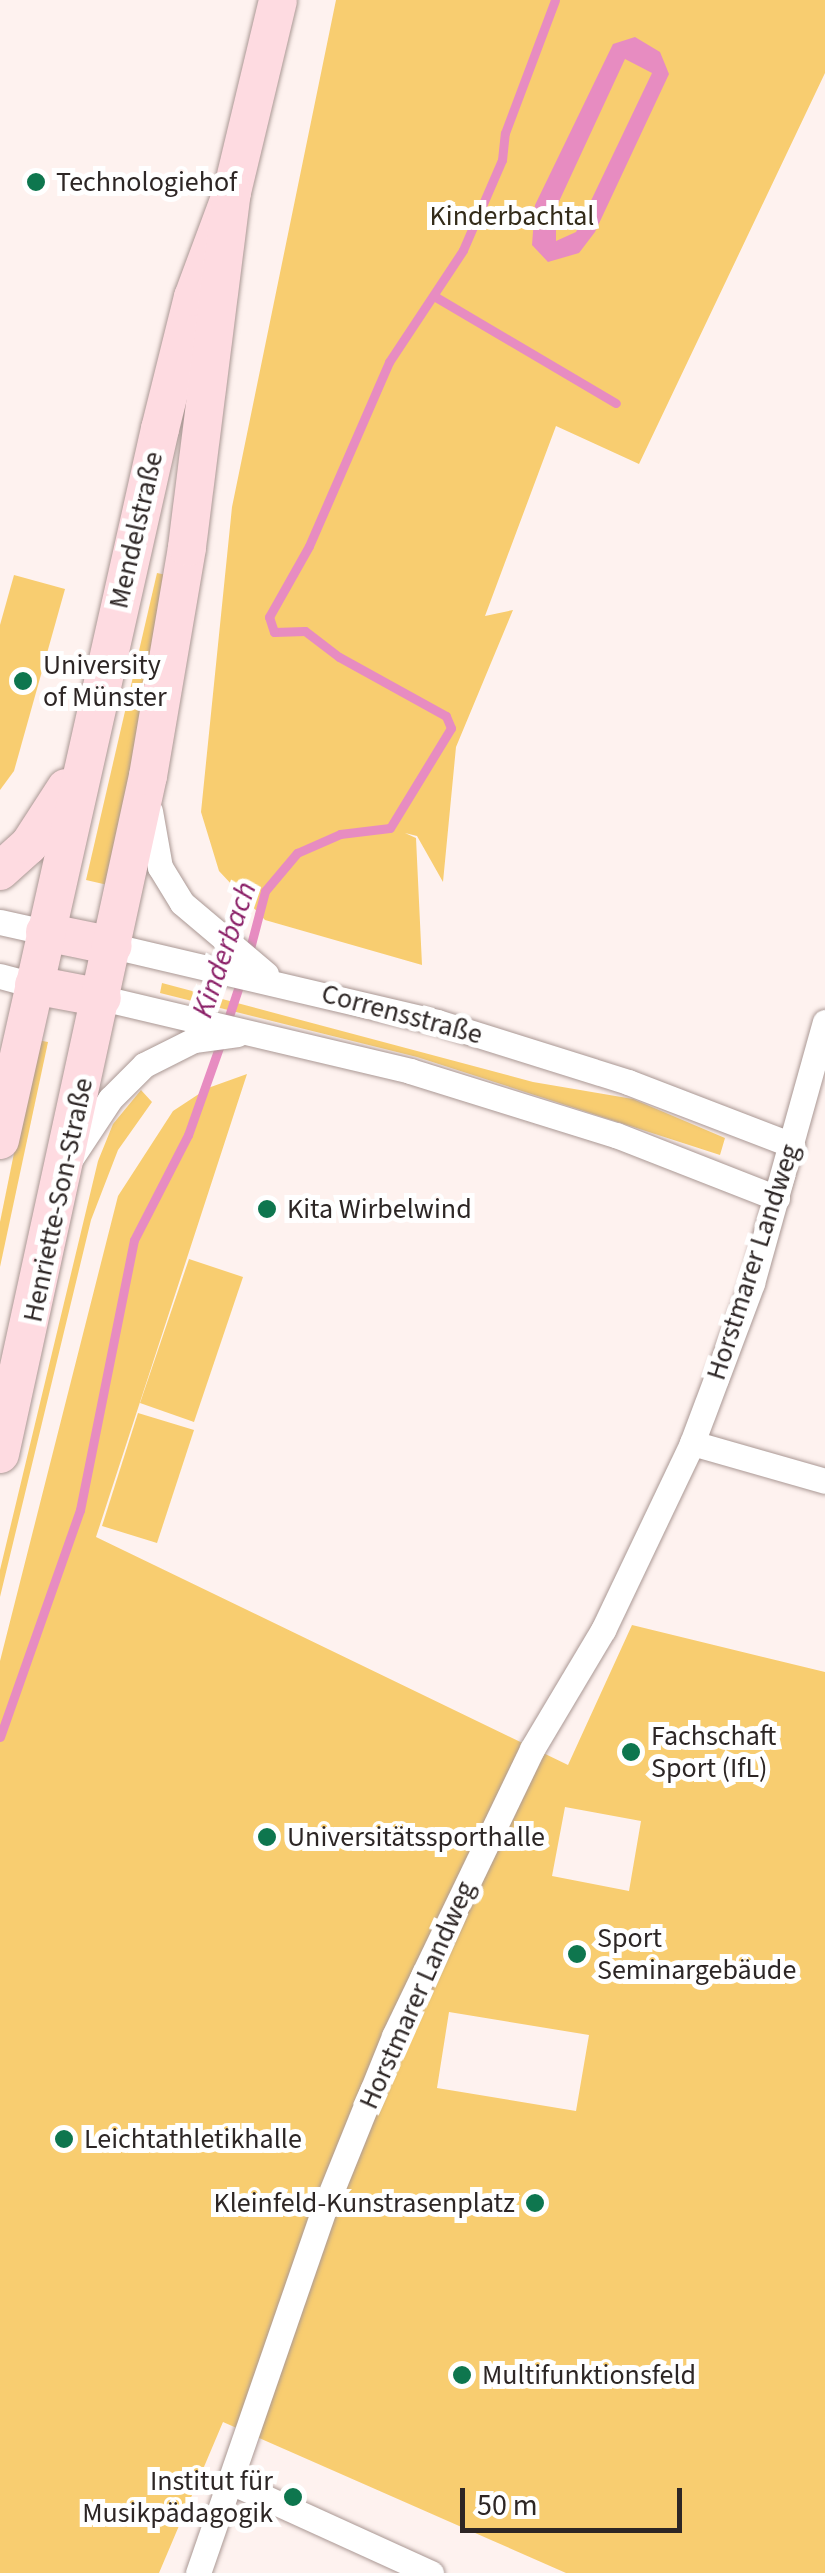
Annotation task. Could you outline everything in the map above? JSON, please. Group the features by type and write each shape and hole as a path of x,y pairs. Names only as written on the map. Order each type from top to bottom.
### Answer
{"main road":[{"name":"Mendelstraße","path":"45,932 189,314 232,192 278,0"},
{"name":"Mendelstraße","path":"113,946 148,776 187,547 232,192"},
{"path":"0,871 39,832 84,757"},
{"path":"0,1140 17,980 45,932"},
{"name":"Corrensstraße","path":"45,932 113,946"},
{"name":"Henriette-Son-Straße","path":"0,1454 113,946"},
{"name":"Corrensstraße","path":"17,980 102,998"}],"street":[{"name":"Mendelstraße","path":"148,776 160,867 182,904 226,957"},
{"name":"Corrensstraße","path":"0,922 45,932"},
{"name":"Corrensstraße","path":"113,946 226,957 264,975 546,1055 792,1145"},
{"name":"Corrensstraße","path":"102,998 204,1028 247,1031 598,1129 777,1198"},
{"name":"Horstmarer Landweg","path":"198,2573 325,2207 394,2036 532,1749 603,1630 692,1443 777,1198 825,1022"},
{"path":"65,1167 124,1083 204,1028"},
{"path":"692,1443 825,1481"},
{"path":"231,2482 431,2573"}],"green space":[{"name":"Kinderbachtal","path":"336,0 825,0 825,73 639,464 556,426 485,616 513,610 456,747 443,882 417,836 405,833 416,838 422,965 265,920 219,871 201,812 232,507"},
{"path":"157,573 171,576 112,886 86,880"},
{"name":"University of Münster","path":"14,575 65,589 14,771 0,790 0,625"},
{"path":"162,983 533,1082 633,1099 725,1138 720,1155 417,1057 160,993"},
{"path":"37,1040 48,1042 0,1267 0,1222"},
{"path":"247,1074 96,1537 568,1765 632,1625 825,1672 825,2573 566,2573 223,2422 159,2573 0,2573 0,1661 118,1196 173,1111 208,1088","holes":["565,1807 641,1821 629,1891 552,1876","449,2012 589,2035 576,2111 437,2088"]},
{"path":"141,1090 152,1102 118,1150 91,1220 0,1597 0,1570 98,1161 113,1124"},
{"path":"189,1259 243,1277 194,1422 140,1403"},
{"path":"138,1413 194,1430 157,1543 102,1526"}],"shaded area":[{"path":"635,37 660,52 669,74 595,232 579,253 548,262 532,245 535,205 613,44","holes":["625,59 652,73 576,232 556,241 556,208"]}],"waterway":[{"name":"Kinderbach","path":"248,956 265,891 297,853 340,834 390,828 451,728 446,716 339,657 305,631 274,632 269,617 309,546 389,362 463,250 502,160 505,133 555,0"},
{"path":"434,296 616,403"},
{"name":"Kinderbach","path":"227,1022 241,980"},
{"name":"Kinderbach","path":"0,1737 80,1510 134,1240 188,1135 221,1042"}],"place":[{"name":"Technologiehof","path":"36,182"},
{"name":"University of Münster","path":"23,681"},
{"name":"Kita Wirbelwind","path":"267,1209"},
{"name":"Fachschaft Sport (IfL)","path":"631,1752"},
{"name":"Universitätssporthalle","path":"267,1837"},
{"name":"Sport Seminargebäude","path":"577,1954"},
{"name":"Leichtathletikhalle","path":"64,2139"},
{"name":"Kleinfeld-Kunstrasenplatz","path":"535,2203"},
{"name":"Multifunktionsfeld","path":"462,2375"},
{"name":"Institut für Musikpädagogik","path":"293,2497"}]}
